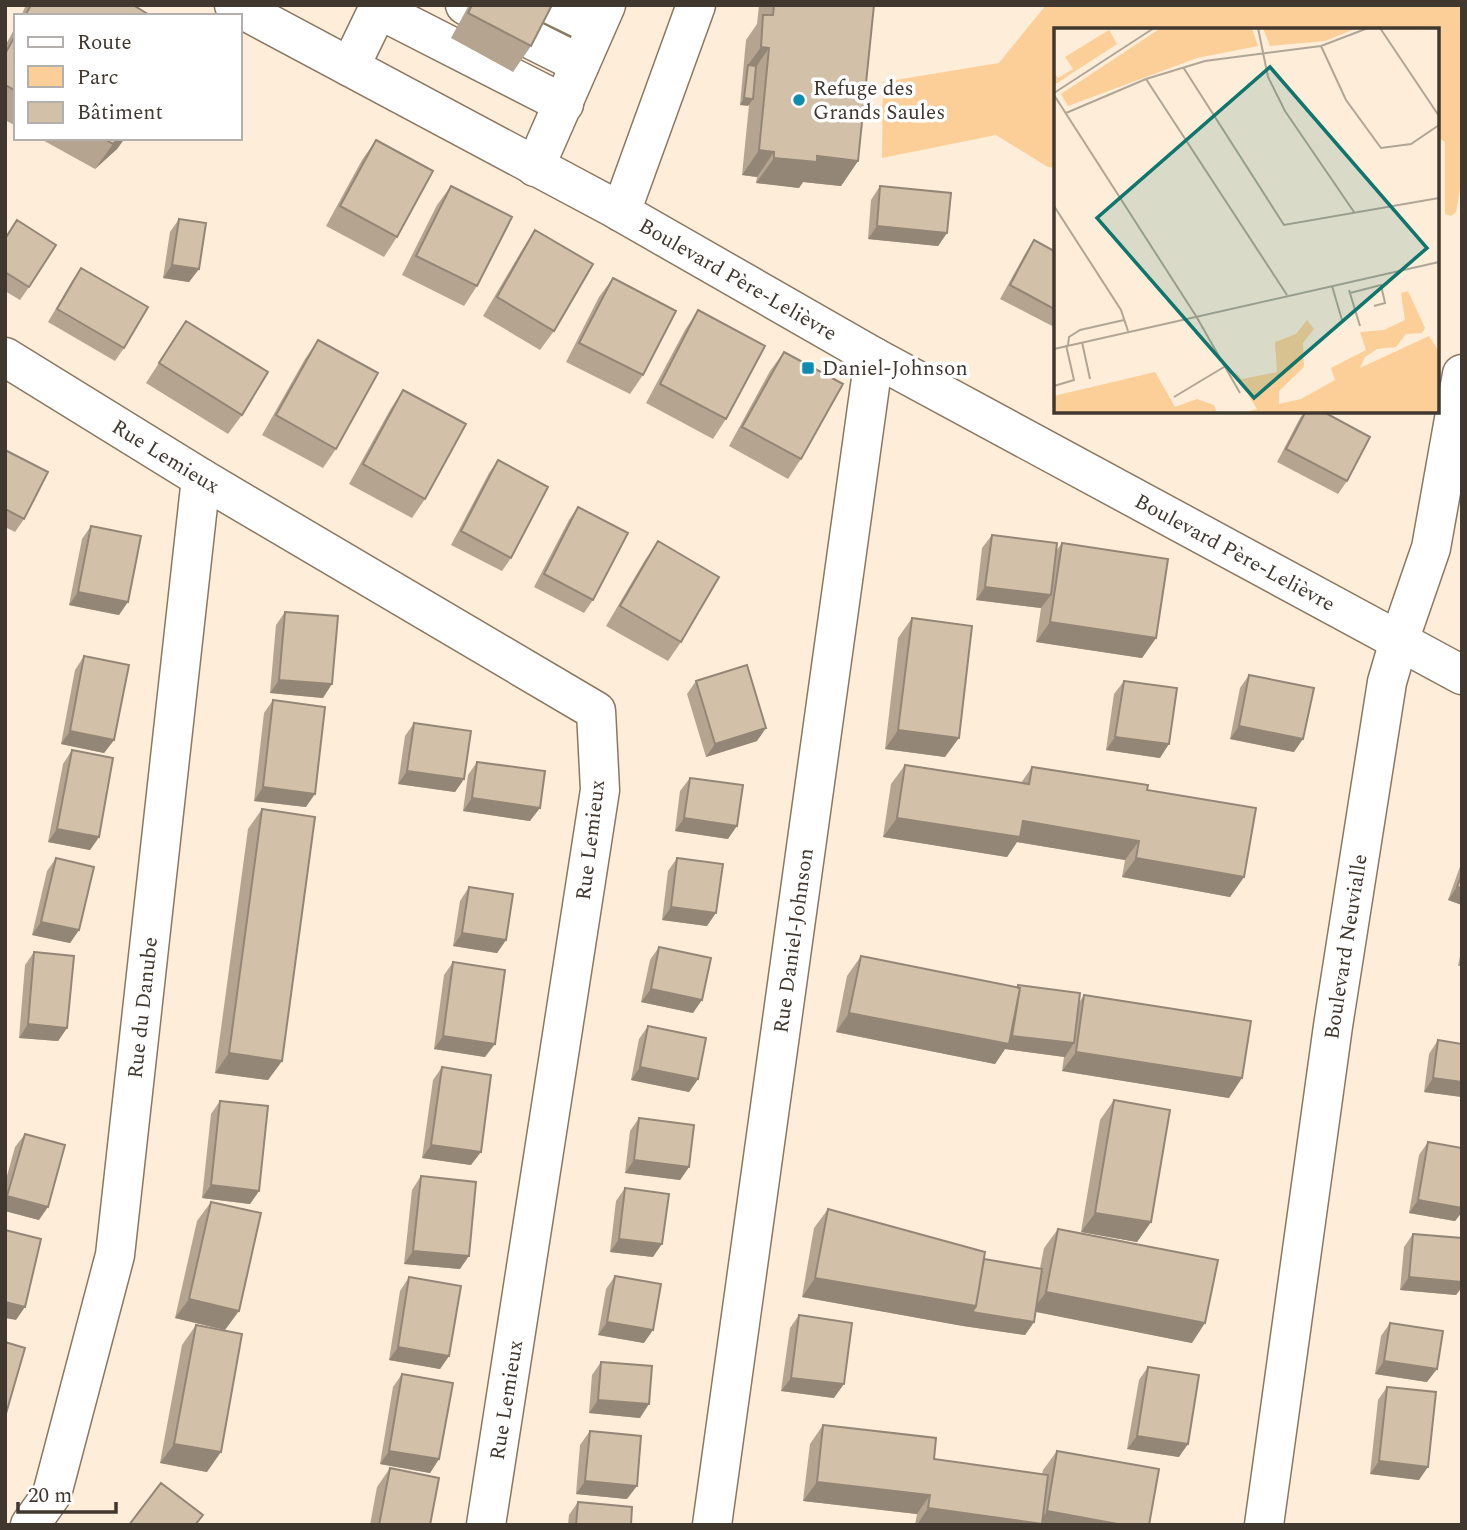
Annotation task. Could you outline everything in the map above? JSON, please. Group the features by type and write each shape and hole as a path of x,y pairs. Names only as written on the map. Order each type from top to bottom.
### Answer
{"street":[{"name":"Boulevard Père-Lelièvre","path":"234,5 621,212 874,357 1462,675"},
{"path":"536,167 601,16 552,5"},
{"path":"621,212 704,6"},
{"path":"350,67 379,7 564,104"},
{"path":"530,39 580,64"},
{"name":"Rue Lemieux","path":"5,357 201,478 596,710 600,790 486,1525"},
{"name":"Rue Daniel-Johnson","path":"712,1525 874,357"},
{"name":"Boulevard Neuvialle","path":"1264,1525 1338,998 1387,682 1431,548 1462,374"},
{"name":"Rue du Danube","path":"30,1525 52,1494 115,1255 201,478"}],"green space":[{"path":"1046,5 1462,5 1462,178 1456,212 1451,216 1445,214 1445,142 1439,138 1439,28 1054,28 1054,168 1048,167 996,135 882,158 883,82 999,63"}],"building":[{"path":"31,5 133,5 148,14 26,14"},
{"path":"472,5 552,5 531,46 468,13"},
{"name":"Refuge des Grands Saules","path":"774,5 874,5 858,161 817,156 817,162 774,158 774,152 759,150 769,48 761,47 763,15 773,15"},
{"path":"14,38 14,90 5,85 5,54"},
{"path":"748,65 756,66 753,99 744,98"},
{"path":"376,140 433,171 397,237 340,206"},
{"path":"451,186 512,217 477,286 416,256"},
{"path":"880,186 951,193 947,233 877,226"},
{"path":"179,219 206,223 199,269 172,265"},
{"path":"17,220 56,245 29,287 5,272 5,239"},
{"path":"535,230 593,264 554,331 497,297"},
{"path":"1034,240 1054,251 1054,309 1010,285"},
{"path":"81,268 148,307 124,348 57,309"},
{"path":"613,278 676,311 643,375 579,343"},
{"path":"698,310 765,346 726,419 660,384"},
{"path":"186,321 268,372 242,415 159,363"},
{"path":"318,340 378,373 336,449 276,415"},
{"path":"784,352 843,384 801,459 742,427"},
{"path":"403,390 466,424 425,499 363,464"},
{"path":"1305,413 1326,413 1370,437 1347,481 1286,449"},
{"path":"5,450 48,472 24,519 5,509"},
{"path":"498,460 548,487 511,558 461,531"},
{"path":"578,507 628,533 593,600 544,574"},
{"path":"91,526 141,536 128,602 78,592"},
{"path":"992,535 1057,543 1051,595 985,587"},
{"path":"658,541 719,577 681,642 620,606"},
{"path":"1062,543 1168,559 1156,638 1050,622"},
{"path":"285,612 338,616 332,684 279,680"},
{"path":"912,618 972,626 959,738 898,730"},
{"path":"84,656 129,665 114,740 70,731"},
{"path":"747,665 766,728 715,744 696,681"},
{"path":"1249,675 1314,688 1303,739 1239,726"},
{"path":"1124,681 1177,688 1169,744 1115,737"},
{"path":"273,700 325,707 315,794 263,787"},
{"path":"414,723 471,731 464,779 407,771"},
{"path":"72,750 113,758 99,837 57,829"},
{"path":"477,762 545,771 540,808 472,798"},
{"path":"905,765 1029,784 1032,767 1148,785 1147,790 1256,808 1244,877 1136,858 1139,841 1023,821 1020,837 897,818"},
{"path":"690,778 743,785 737,826 684,818"},
{"path":"262,809 315,817 282,1061 229,1053"},
{"path":"56,858 94,867 79,930 41,922"},
{"path":"677,858 723,864 716,913 671,907"},
{"path":"1462,874 1462,888 1457,887"},
{"path":"469,887 513,894 506,940 462,933"},
{"path":"659,947 711,958 702,1000 651,989"},
{"path":"34,952 74,956 67,1028 28,1024"},
{"path":"861,956 1020,988 1009,1044 849,1013"},
{"path":"453,962 505,970 495,1044 443,1036"},
{"path":"1018,985 1080,993 1074,1043 1012,1036 1020,988"},
{"path":"1084,995 1251,1021 1242,1078 1076,1052"},
{"path":"648,1026 706,1038 698,1079 640,1067"},
{"path":"1438,1040 1462,1044 1462,1082 1433,1078"},
{"path":"442,1067 491,1075 481,1152 431,1145"},
{"path":"1114,1100 1170,1110 1151,1222 1095,1213"},
{"path":"220,1101 268,1106 259,1191 211,1185"},
{"path":"639,1118 694,1125 689,1167 634,1160"},
{"path":"25,1134 65,1145 48,1207 7,1196"},
{"path":"1428,1142 1462,1148 1462,1208 1418,1200"},
{"path":"421,1176 476,1182 469,1256 413,1251"},
{"path":"625,1188 669,1194 662,1244 619,1239"},
{"path":"211,1202 261,1213 239,1311 189,1299"},
{"path":"828,1209 985,1252 976,1306 815,1278"},
{"path":"1058,1229 1218,1260 1205,1323 1046,1292"},
{"path":"5,1230 41,1239 25,1307 5,1302"},
{"path":"1413,1234 1462,1238 1462,1282 1409,1277"},
{"path":"984,1259 1042,1269 1034,1322 972,1312 976,1306"},
{"path":"615,1276 661,1284 653,1330 607,1322"},
{"path":"409,1277 461,1286 449,1356 398,1347"},
{"path":"799,1315 852,1323 844,1384 791,1378"},
{"path":"1390,1323 1443,1331 1437,1369 1384,1361"},
{"path":"196,1325 242,1334 221,1452 174,1444"},
{"path":"5,1342 25,1348 5,1417"},
{"path":"601,1362 652,1366 649,1404 598,1400"},
{"path":"1148,1367 1199,1375 1188,1444 1137,1436"},
{"path":"402,1374 453,1383 439,1459 389,1451"},
{"path":"1387,1387 1436,1392 1428,1467 1379,1461"},
{"path":"823,1425 936,1438 934,1459 1048,1475 1042,1524 928,1508 930,1495 817,1482"},
{"path":"590,1431 641,1436 637,1486 585,1481"},
{"path":"1057,1451 1159,1469 1149,1525 1123,1525 1047,1511"},
{"path":"390,1468 439,1478 430,1525 379,1525"},
{"path":"161,1483 203,1515 195,1525 129,1525"},
{"path":"578,1502 632,1507 631,1525 576,1525"}],"place":[{"name":"Refuge des Grands Saules","path":"799,100"},
{"name":"Daniel-Johnson","path":"808,368"}]}
